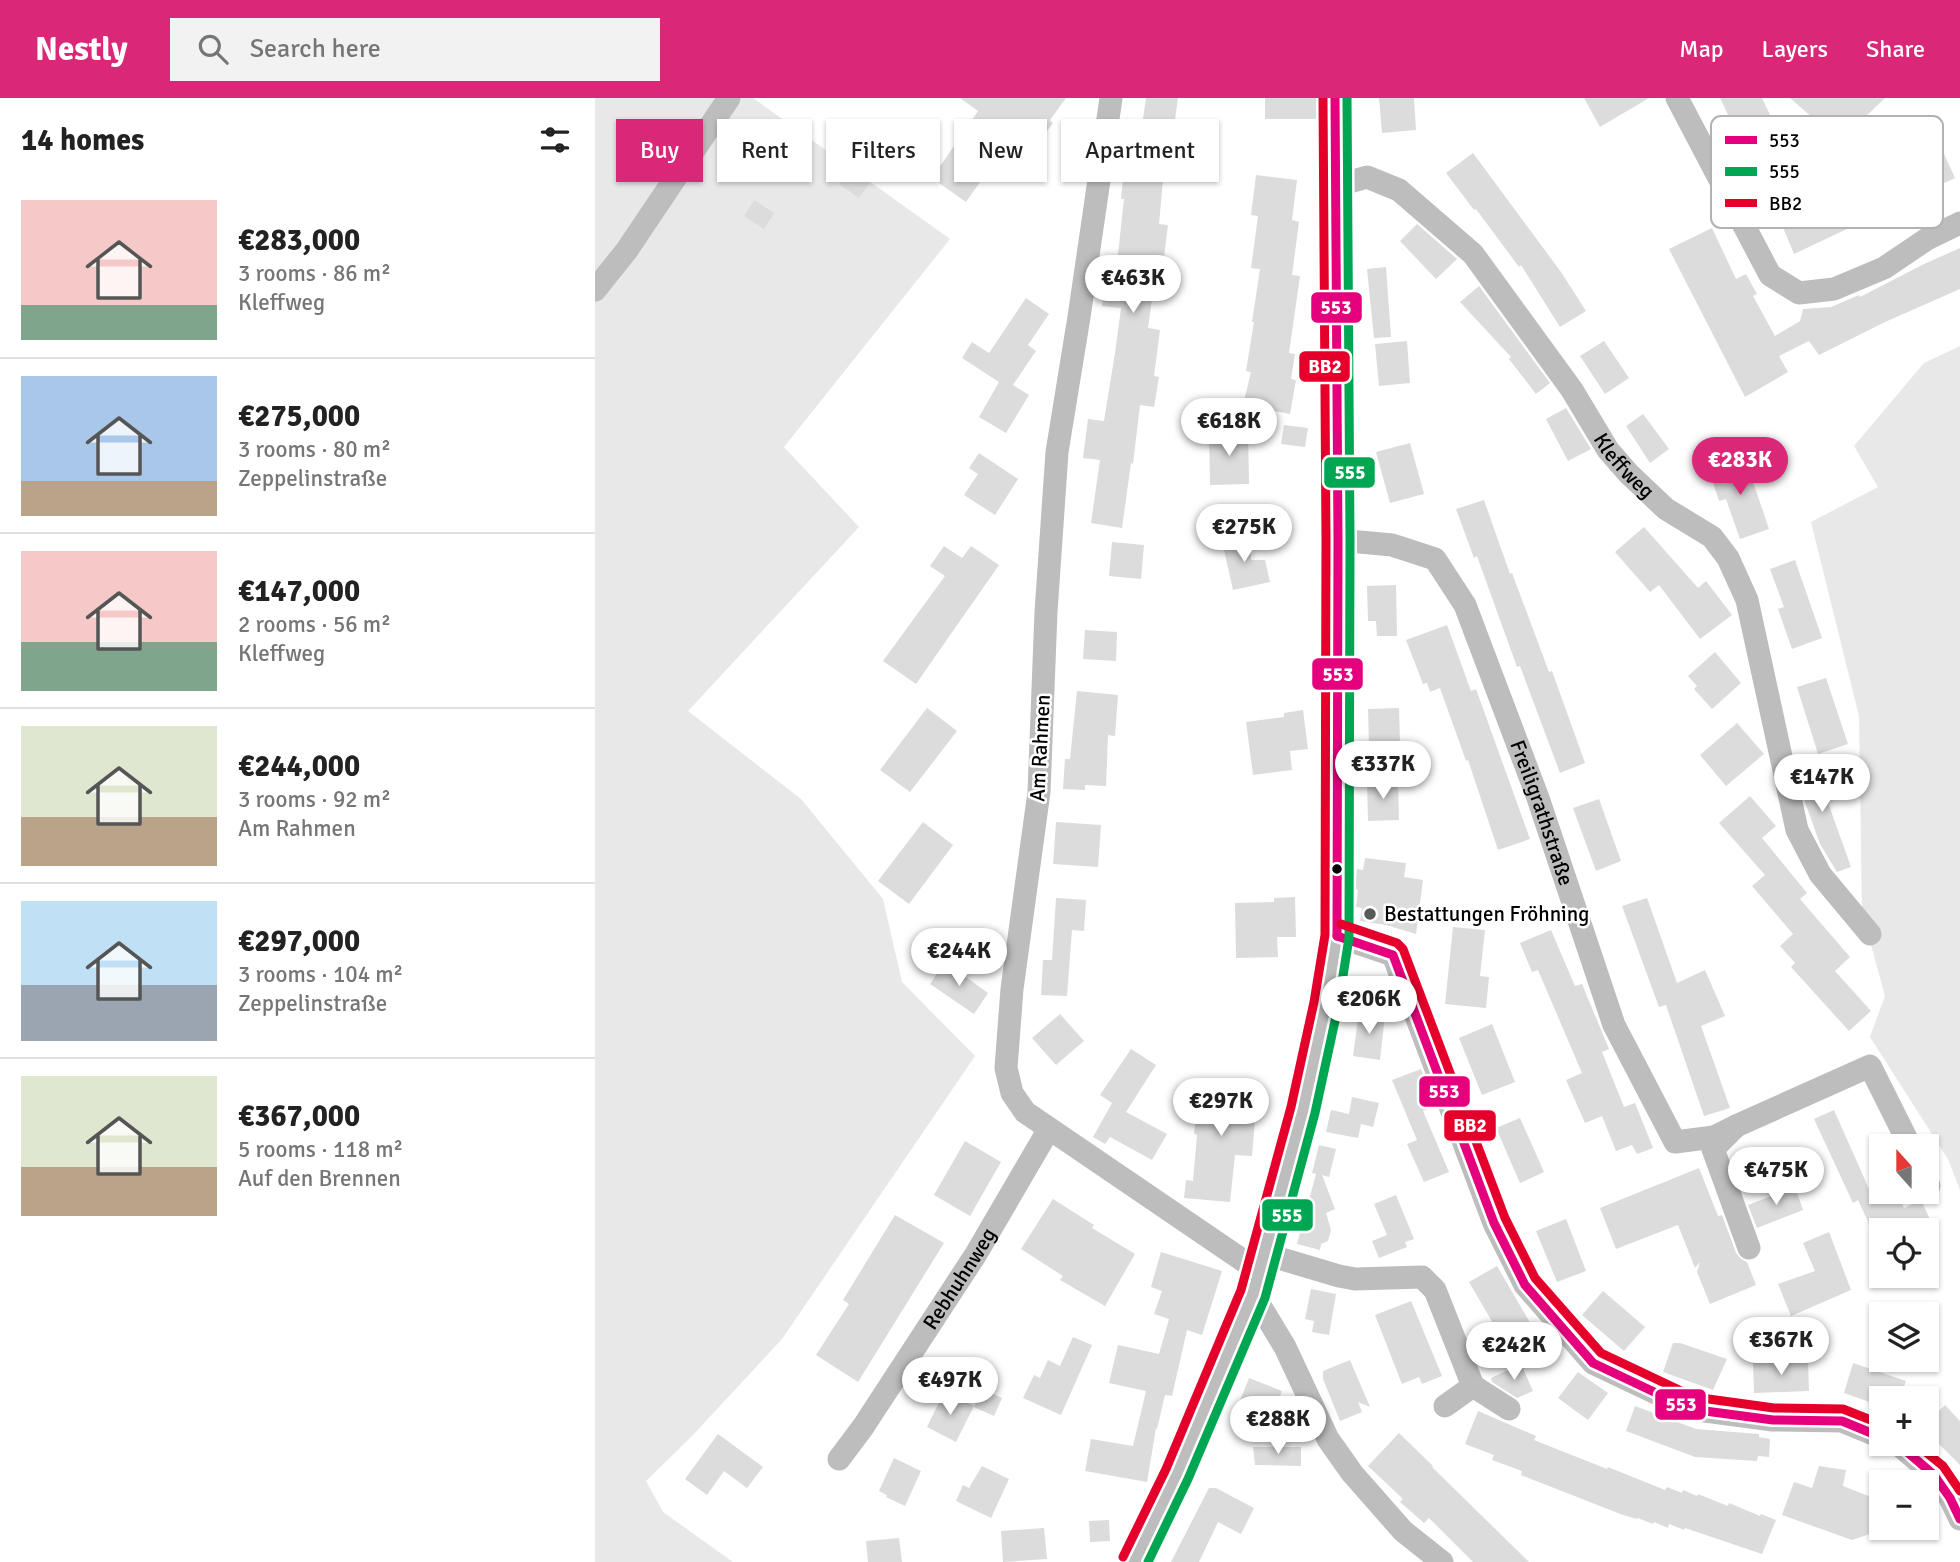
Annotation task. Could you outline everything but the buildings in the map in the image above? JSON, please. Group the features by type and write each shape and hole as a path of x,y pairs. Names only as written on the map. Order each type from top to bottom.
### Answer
{"street":[{"path":"595,290 627,250 729,98"},
{"name":"Am Rahmen","path":"1111,98 1057,452 1039,792 1013,989 1006,1068 1012,1093 1025,1112 1049,1129 1262,1263 1355,1279 1422,1277 1436,1290 1473,1386"},
{"path":"1134,1562 1177,1474 1253,1294 1303,1110 1326,1004 1337,936 1335,98"},
{"path":"1677,98 1711,163"},
{"name":"Kleffweg","path":"1336,186 1367,177 1399,190 1473,254 1572,390 1608,450 1666,509 1711,537 1728,558 1747,600 1797,830 1820,874 1870,934"},
{"path":"1745,228 1770,275 1799,293 1834,289 1884,268 1927,239 1960,223"},
{"name":"Freiligrathstraße","path":"1338,540 1392,545 1435,559 1465,605 1538,798 1614,1025 1675,1142 1714,1137 1870,1066 1904,1134"},
{"path":"1337,936 1394,955 1494,1223 1525,1285 1593,1363 1690,1409 1773,1420 1842,1420 1869,1432"},
{"name":"Freiligrathstraße","path":"1736,1126 1713,1149 1749,1248"},
{"name":"Rebhuhnweg","path":"839,1459 976,1254 1049,1129"},
{"path":"1253,1294 1285,1347 1328,1440 1352,1473 1403,1531 1442,1562"},
{"path":"1445,1405 1473,1386 1510,1409"},
{"path":"1912,1456 1934,1475 1960,1519"}],"shaded area":[{"path":"595,98 753,98 782,119 717,119 717,182 812,182 812,140 826,150 826,182 870,182 950,239 784,447 859,527 688,711 801,799 883,899 902,982 975,1056 782,1339 646,1481 663,1512 733,1562 595,1562"},
{"path":"1960,346 1960,1190 1948,1159 1939,1145 1939,1134 1932,1134 1870,1037 1885,996 1862,912 1859,716 1811,522 1878,487 1854,446 1924,363"}],"transit line":[{"name":"BB2","path":"1123,1557 1166,1469 1241,1290 1291,1107 1314,1002 1325,935 1323,98"},
{"name":"553","path":"1335,98 1337,936"},
{"name":"555","path":"1148,1562 1188,1479 1265,1298 1315,1113 1338,1007 1349,938 1347,98"},
{"name":"BB2","path":"1341,924 1397,943 1403,949 1505,1218 1535,1278 1601,1353 1694,1397 1774,1408 1843,1409 1869,1419"},
{"name":"553","path":"1337,936 1393,955 1494,1223 1525,1285 1593,1363 1690,1409 1773,1420 1842,1421 1869,1432"},
{"name":"553","path":"1912,1456 1934,1475 1960,1519"},
{"name":"BB2","path":"1931,1456 1943,1466 1960,1491"}],"place":[{"name":"Bestattungen Fröhning","path":"1370,914"}]}
